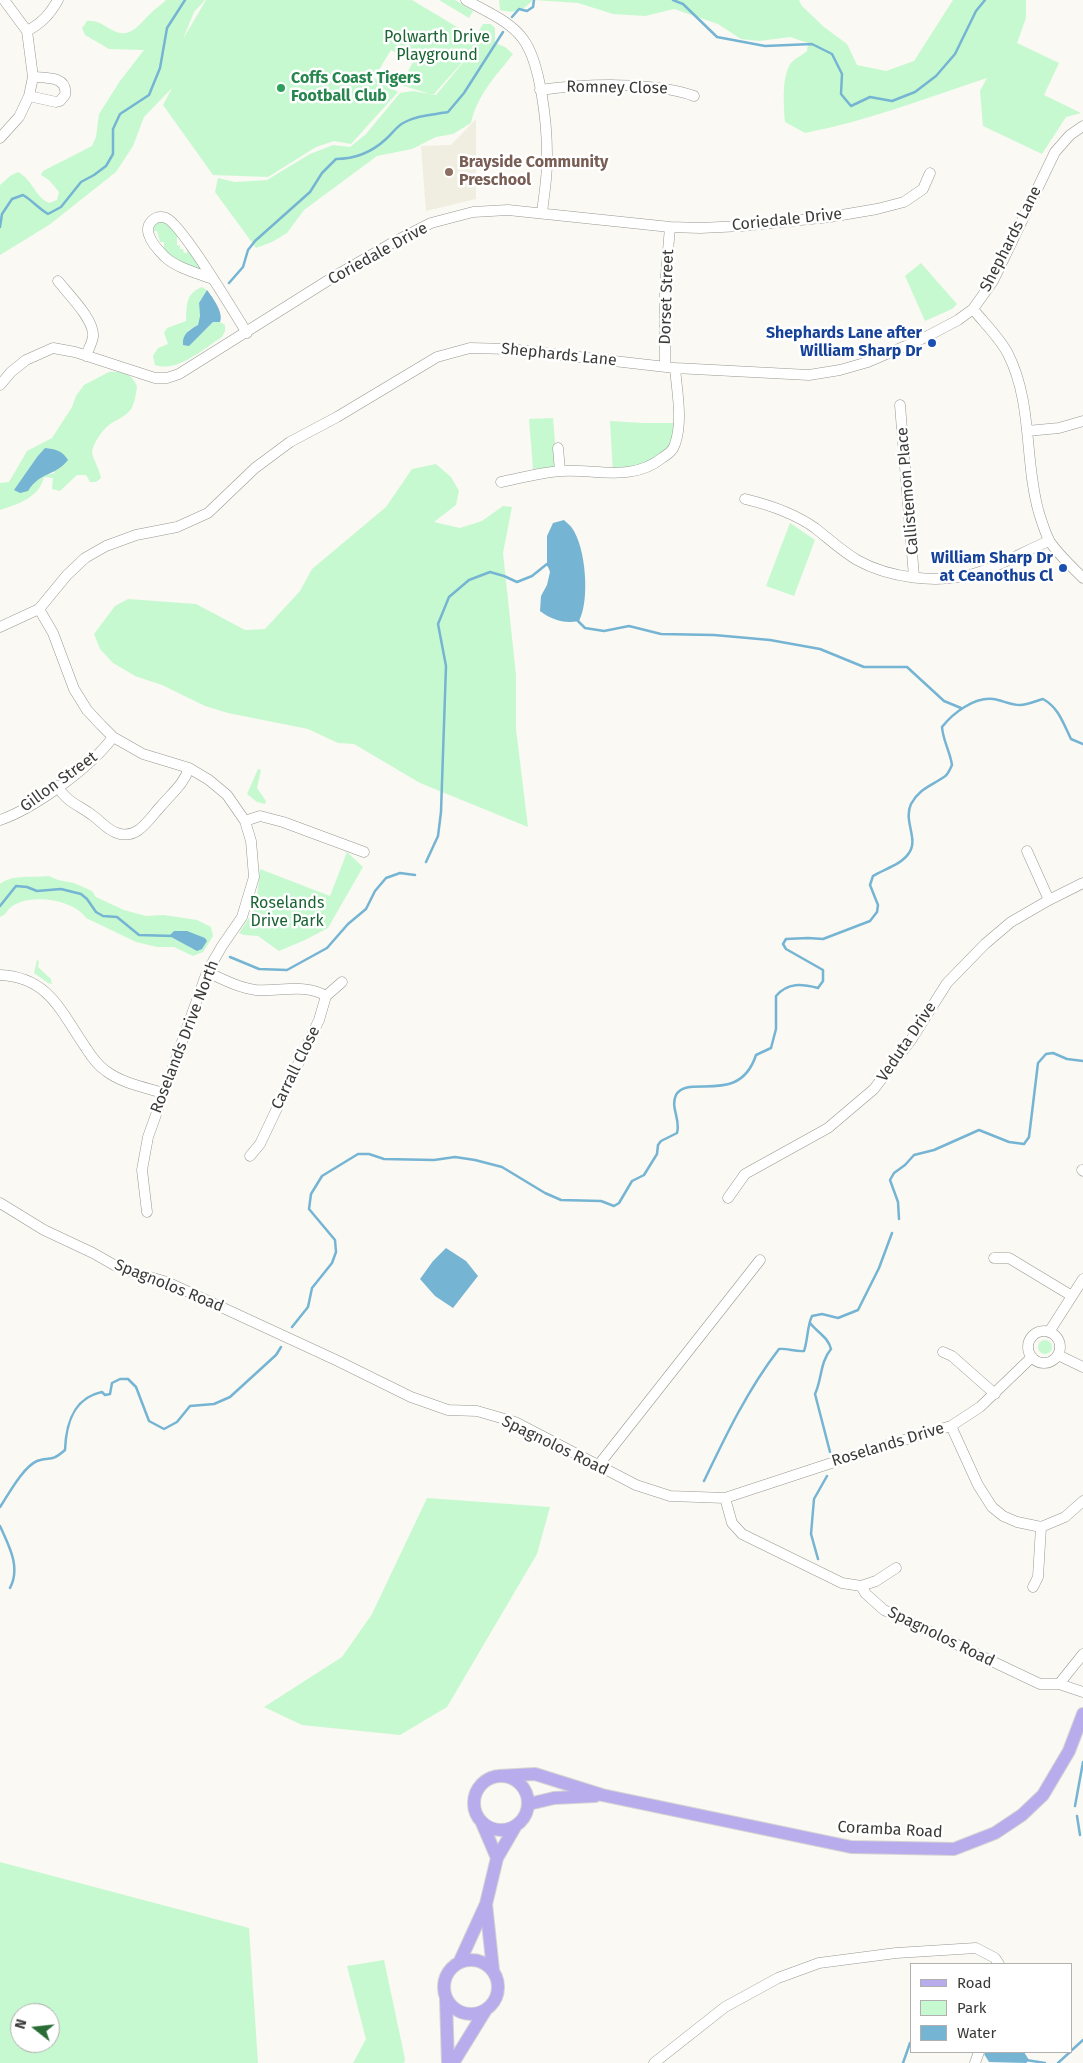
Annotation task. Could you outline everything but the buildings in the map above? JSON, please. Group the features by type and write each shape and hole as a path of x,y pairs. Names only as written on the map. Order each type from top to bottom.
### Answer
{"main road":[{"name":"Coramba Road","path":"499,1776 535,1774 602,1796 851,1847 954,1849 995,1833 1022,1815 1043,1795 1069,1751 1083,1714"},
{"path":"460,1961 486,1904 497,1858 515,1827 527,1813 529,1804 528,1795 523,1786 508,1776 499,1776 483,1782 477,1790 474,1807 476,1815 489,1828 506,1830 515,1827"},
{"name":"Coramba Road","path":"529,1804 554,1798 602,1796"},
{"path":"482,1822 497,1858"},
{"path":"453,2063 485,2011 492,2005 498,1988 497,1978 493,1970 486,1904"},
{"path":"448,2063 444,1982 452,1966 460,1961 477,1960 493,1970"},
{"path":"446,1999 451,2006 466,2014 476,2014 485,2011"}],"street":[{"path":"0,138 19,117 29,96 33,76 27,30 4,0"},
{"path":"27,30 38,25 50,14 58,0"},
{"path":"466,0 513,29 523,39 533,56 540,90 548,157 542,213"},
{"path":"29,96 56,102 60,101 65,95 65,86 62,82 33,76"},
{"name":"Romney Close","path":"540,90 575,85 611,85 677,90 694,96"},
{"name":"Shephards Lane","path":"0,627 39,609 67,575 85,558 106,546 136,535 177,527 208,512 255,468 290,442 337,417 437,357 470,348 509,349 670,367 809,375 840,370 868,362 924,338 958,320 973,309 993,281 1021,219 1055,152 1070,135 1083,126"},
{"name":"Coriedale Drive","path":"0,385 26,360 53,348 86,356 155,378 167,378 179,374 335,276 392,243 431,223 473,212 508,210 670,227 742,226 830,217 904,202 923,189 930,173"},
{"path":"213,280 165,257 149,236 148,230 151,221 159,217 172,222 213,280 247,333"},
{"name":"Dorset Street","path":"502,482 560,471 591,470 628,473 649,467 671,452 675,446 678,430 670,367 666,287 670,227"},
{"path":"58,282 82,310 90,323 93,336 86,356"},
{"path":"973,309 1008,352 1024,399 1035,499 1049,541 1083,578"},
{"name":"Callistemon Place","path":"900,405 914,577"},
{"path":"1027,431 1059,428 1083,421"},
{"path":"558,448 560,471"},
{"path":"745,499 769,505 793,515 814,527 858,560 882,570 914,577 942,579 972,574 1049,541"},
{"name":"Roselands Drive North","path":"39,609 53,633 74,689 87,710 113,738 143,754 189,768 209,780 227,795 245,821 251,841 254,878 242,917 207,972 148,1137 142,1170 147,1212"},
{"name":"Gillon Street","path":"0,820 30,806 58,786 103,750 113,738"},
{"path":"58,786 72,803 94,816 116,833 126,835 145,826 177,790 189,768"},
{"path":"245,821 260,816 283,822 364,852"},
{"path":"1027,851 1049,900"},
{"name":"Veduta Drive","path":"728,1198 745,1174 828,1128 858,1104 889,1072 946,982 1011,922 1083,883"},
{"path":"207,972 255,990 303,989 319,992 326,996 342,982"},
{"path":"0,975 32,982 50,995 94,1059 105,1070 122,1080 163,1093"},
{"name":"Carrall Close","path":"250,1156 260,1144 301,1058 319,1020 326,996"},
{"name":"Spagnolos Road","path":"0,1203 44,1230 114,1265 166,1282 433,1406 448,1410 477,1411 515,1422 616,1476 670,1496 725,1498"},
{"path":"994,1258 1009,1258 1072,1296"},
{"path":"597,1466 760,1260"},
{"path":"1050,1332 1083,1279"},
{"path":"1041,1332 1050,1332 1059,1342 1058,1355 1048,1363 1039,1362 1032,1357 1029,1349 1030,1340 1041,1332"},
{"path":"943,1352 952,1356 995,1394"},
{"path":"1058,1355 1083,1367"},
{"name":"Roselands Drive","path":"725,1498 870,1450 951,1426 980,1407 1032,1357"},
{"path":"951,1426 970,1469 992,1507 1003,1516 1017,1522 1041,1527 1065,1516 1083,1501"},
{"path":"725,1498 732,1523 742,1534 842,1582 861,1586 876,1581 896,1568"},
{"path":"1033,1587 1038,1577 1041,1527"},
{"name":"Spagnolos Road","path":"861,1586 866,1594 884,1610 1040,1684 1059,1684 1083,1692"},
{"path":"1059,1684 1083,1654"},
{"path":"654,2063 725,2008 778,1978 819,1963 896,1953 976,1948 995,1958 998,1963"}],"shaded area":[{"name":"Brayside Community Preschool","path":"476,119 476,199 426,211 421,146 451,145"}],"green space":[{"name":"Polwarth Drive Playground","path":"166,0 205,0 194,12 183,39 206,0 412,0 467,33 476,46 478,32 483,24 491,24 495,28 495,43 505,47 513,54 482,95 471,123 453,134 436,137 412,149 377,156 304,210 287,233 272,242 256,248 215,192 218,178 235,182 267,180 310,154 333,145 350,147 366,134 400,93 413,91 429,94 401,85 413,62 391,50 374,78 398,92 351,144 334,141 316,147 268,177 213,175 163,105 172,88 144,117 133,146 116,172 49,225 0,255 0,185 18,172 27,179 44,200 49,203 57,200 59,192 49,180 41,175 43,171 92,146 96,137 99,114 120,81 144,50 109,49 85,35 82,28 87,21 94,21 119,33 130,32","holes":["476,47 436,95 433,95"]},
{"path":"439,0 455,0 473,11 469,18"},
{"path":"499,0 533,0 522,9 510,12 500,10"},
{"path":"534,0 799,0 802,6 824,27 847,44 857,65 886,71 914,61 953,0 1026,0 1026,18 1017,43 1059,63 1044,95 1081,113 1066,117 1042,154 983,126 980,91 987,78 874,116 805,133 785,122 784,92 788,69 793,61 807,51 808,43 790,37 759,41 741,39 718,24 674,9 645,16 613,14 578,3"},
{"path":"164,221 177,233 177,245 180,246 180,249 187,253 187,246 204,271 178,261 164,252 164,242 160,242 157,231 154,231 154,224"},
{"path":"921,263 957,304 952,309 925,321 905,276"},
{"path":"202,287 207,290 199,303 200,316 198,325 187,331 203,332 213,322 220,322 225,325 222,337 182,363 164,367 155,365 153,356 158,348 168,344 164,333 167,328 186,321 188,301 192,293"},
{"path":"109,372 114,372 126,374 132,378 137,386 131,409 106,427 94,445 92,454 101,478 96,482 90,482 86,475 77,475 60,491 52,489 53,478 44,477 38,490 33,495 0,510 0,483 9,482 27,451 52,438 84,385","holes":["37,457 55,473 42,476 15,490"]},
{"path":"553,418 557,467 533,469 529,419"},
{"path":"610,421 678,423 675,446 660,460 613,474"},
{"path":"436,464 451,477 459,491 456,505 434,522 460,528 482,521 503,506 512,507 503,553 516,675 516,729 528,827 420,783 354,744 338,743 308,729 228,713 205,706 162,685 135,676 113,663 100,649 94,634 115,606 128,599 196,604 245,630 265,629 300,591 312,569 386,507 412,469"},
{"path":"790,523 815,540 794,596 766,586"},
{"path":"258,769 261,770 257,788 266,801 265,804 257,802 247,794"},
{"name":"Roselands Drive Park","path":"347,852 363,867 328,928 279,951 258,936 239,933 256,907 260,869 330,896"},
{"path":"49,876 74,883 92,891 96,897 124,910 146,916 164,915 197,920 211,927 213,936 203,952 193,956 174,947 157,947 136,942 86,918 80,911 62,902 40,899 29,900 11,907 0,917 0,884 17,878","holes":["195,934 207,941 192,949 173,938"]},
{"path":"37,960 39,961 38,967 51,979 52,984 34,973"},
{"path":"1045,1340 1050,1342 1052,1347 1050,1352 1045,1354 1040,1352 1038,1347 1040,1342"},
{"path":"427,1498 550,1507 537,1554 447,1707 400,1735 302,1725 264,1707 342,1657 372,1614"},
{"path":"0,1862 249,1928 258,2063 0,2063"},
{"path":"384,1960 405,2059 404,2063 353,2063 366,2039 347,1966"}],"water":[{"path":"207,290 219,310 220,322 213,322 189,346 183,345 185,335 198,325 200,316 199,303"},
{"path":"45,448 64,454 68,460 58,469 38,480 28,491 20,493 14,490 37,457"},
{"path":"564,520 577,537 581,548 585,574 585,601 579,621 574,622 558,620 540,611 541,596 547,585 550,572 547,564 547,536 553,523"},
{"path":"174,931 187,931 205,938 207,941 202,949 197,951 173,938 170,935"},
{"path":"446,1248 466,1261 478,1276 453,1308 435,1296 420,1279 433,1261"},
{"path":"1025,2053 1029,2060 1026,2063 989,2062 984,2054"}],"waterway":[{"path":"0,227 2,214 12,199 23,195 48,214 61,207 81,182 106,166 113,154 113,129 120,114 149,95 160,68 167,28 185,0"},
{"path":"512,17 519,9 527,11 533,7 534,0"},
{"path":"673,0 683,4 717,37 765,46 812,44 832,54 842,74 841,94 851,106 870,97 892,101 915,92 936,76 955,54 976,11 985,0"},
{"path":"229,283 243,267 248,250 255,241 310,192 322,173 336,159 349,158 369,151 381,144 396,129 409,120 448,112 464,93 503,32"},
{"path":"426,862 438,836 441,812 446,666 438,624 449,597 469,580 490,572 517,582 532,576 547,564 549,566"},
{"path":"576,619 585,628 604,631 629,626 661,634 714,635 770,640 820,649 864,667 907,667 944,701 961,708"},
{"path":"292,1327 308,1307 312,1288 332,1263 336,1252 335,1240 309,1209 311,1194 322,1176 358,1154 369,1154 384,1159 434,1160 455,1157 502,1167 545,1193 561,1200 601,1201 614,1206 619,1203 632,1181 644,1175 657,1154 658,1145 661,1141 677,1133 678,1123 674,1104 676,1095 682,1089 726,1085 738,1080 748,1071 756,1055 771,1048 776,1029 776,996 790,986 818,988 823,981 823,970 786,949 783,944 786,939 823,939 870,921 877,912 878,905 870,885 873,876 897,864 906,857 912,848 909,817 911,804 922,791 949,772 952,765 942,727 958,711 971,703 986,699 1020,705 1043,699 1057,711 1071,739 1083,744"},
{"path":"230,957 259,969 287,970 327,948 348,924 366,909 375,891 386,878 400,873 415,875"},
{"path":"0,906 16,886 27,887 37,891 61,889 81,894 96,912 103,916 117,917 139,935 173,936"},
{"path":"899,1219 898,1202 890,1180 894,1173 914,1155 934,1150 979,1130 1009,1142 1024,1144 1029,1137 1038,1063 1046,1054 1053,1053 1067,1059 1083,1061"},
{"path":"704,1481 747,1396 779,1349 804,1351 812,1316 822,1314 838,1318 858,1310 879,1268 892,1233"},
{"path":"810,1323 825,1338 831,1349 825,1359 815,1394 830,1452"},
{"path":"0,1507 26,1469 37,1461 53,1458 65,1450 67,1431 78,1406 92,1395 102,1392 105,1395 110,1394 112,1383 120,1379 128,1379 136,1387 149,1421 164,1429 177,1422 190,1406 214,1404 230,1397 276,1355 281,1347"},
{"path":"818,1559 811,1534 814,1499 827,1476"},
{"path":"0,1526 14,1564 13,1580 10,1588"},
{"path":"1075,1806 1083,1762"},
{"path":"1077,1816 1080,1835"},
{"path":"1073,2049 1083,2040"},
{"path":"903,2063 910,2043"},
{"path":"1058,2063 1069,2053"},
{"path":"1026,2060 1045,2063"}],"place":[{"name":"Coffs Coast Tigers Football Club","path":"281,88"},
{"name":"Brayside Community Preschool","path":"449,172"},
{"name":"Shephards Lane after William Sharp Dr","path":"932,343"},
{"name":"William Sharp Dr at Ceanothus Cl","path":"1063,568"}]}
